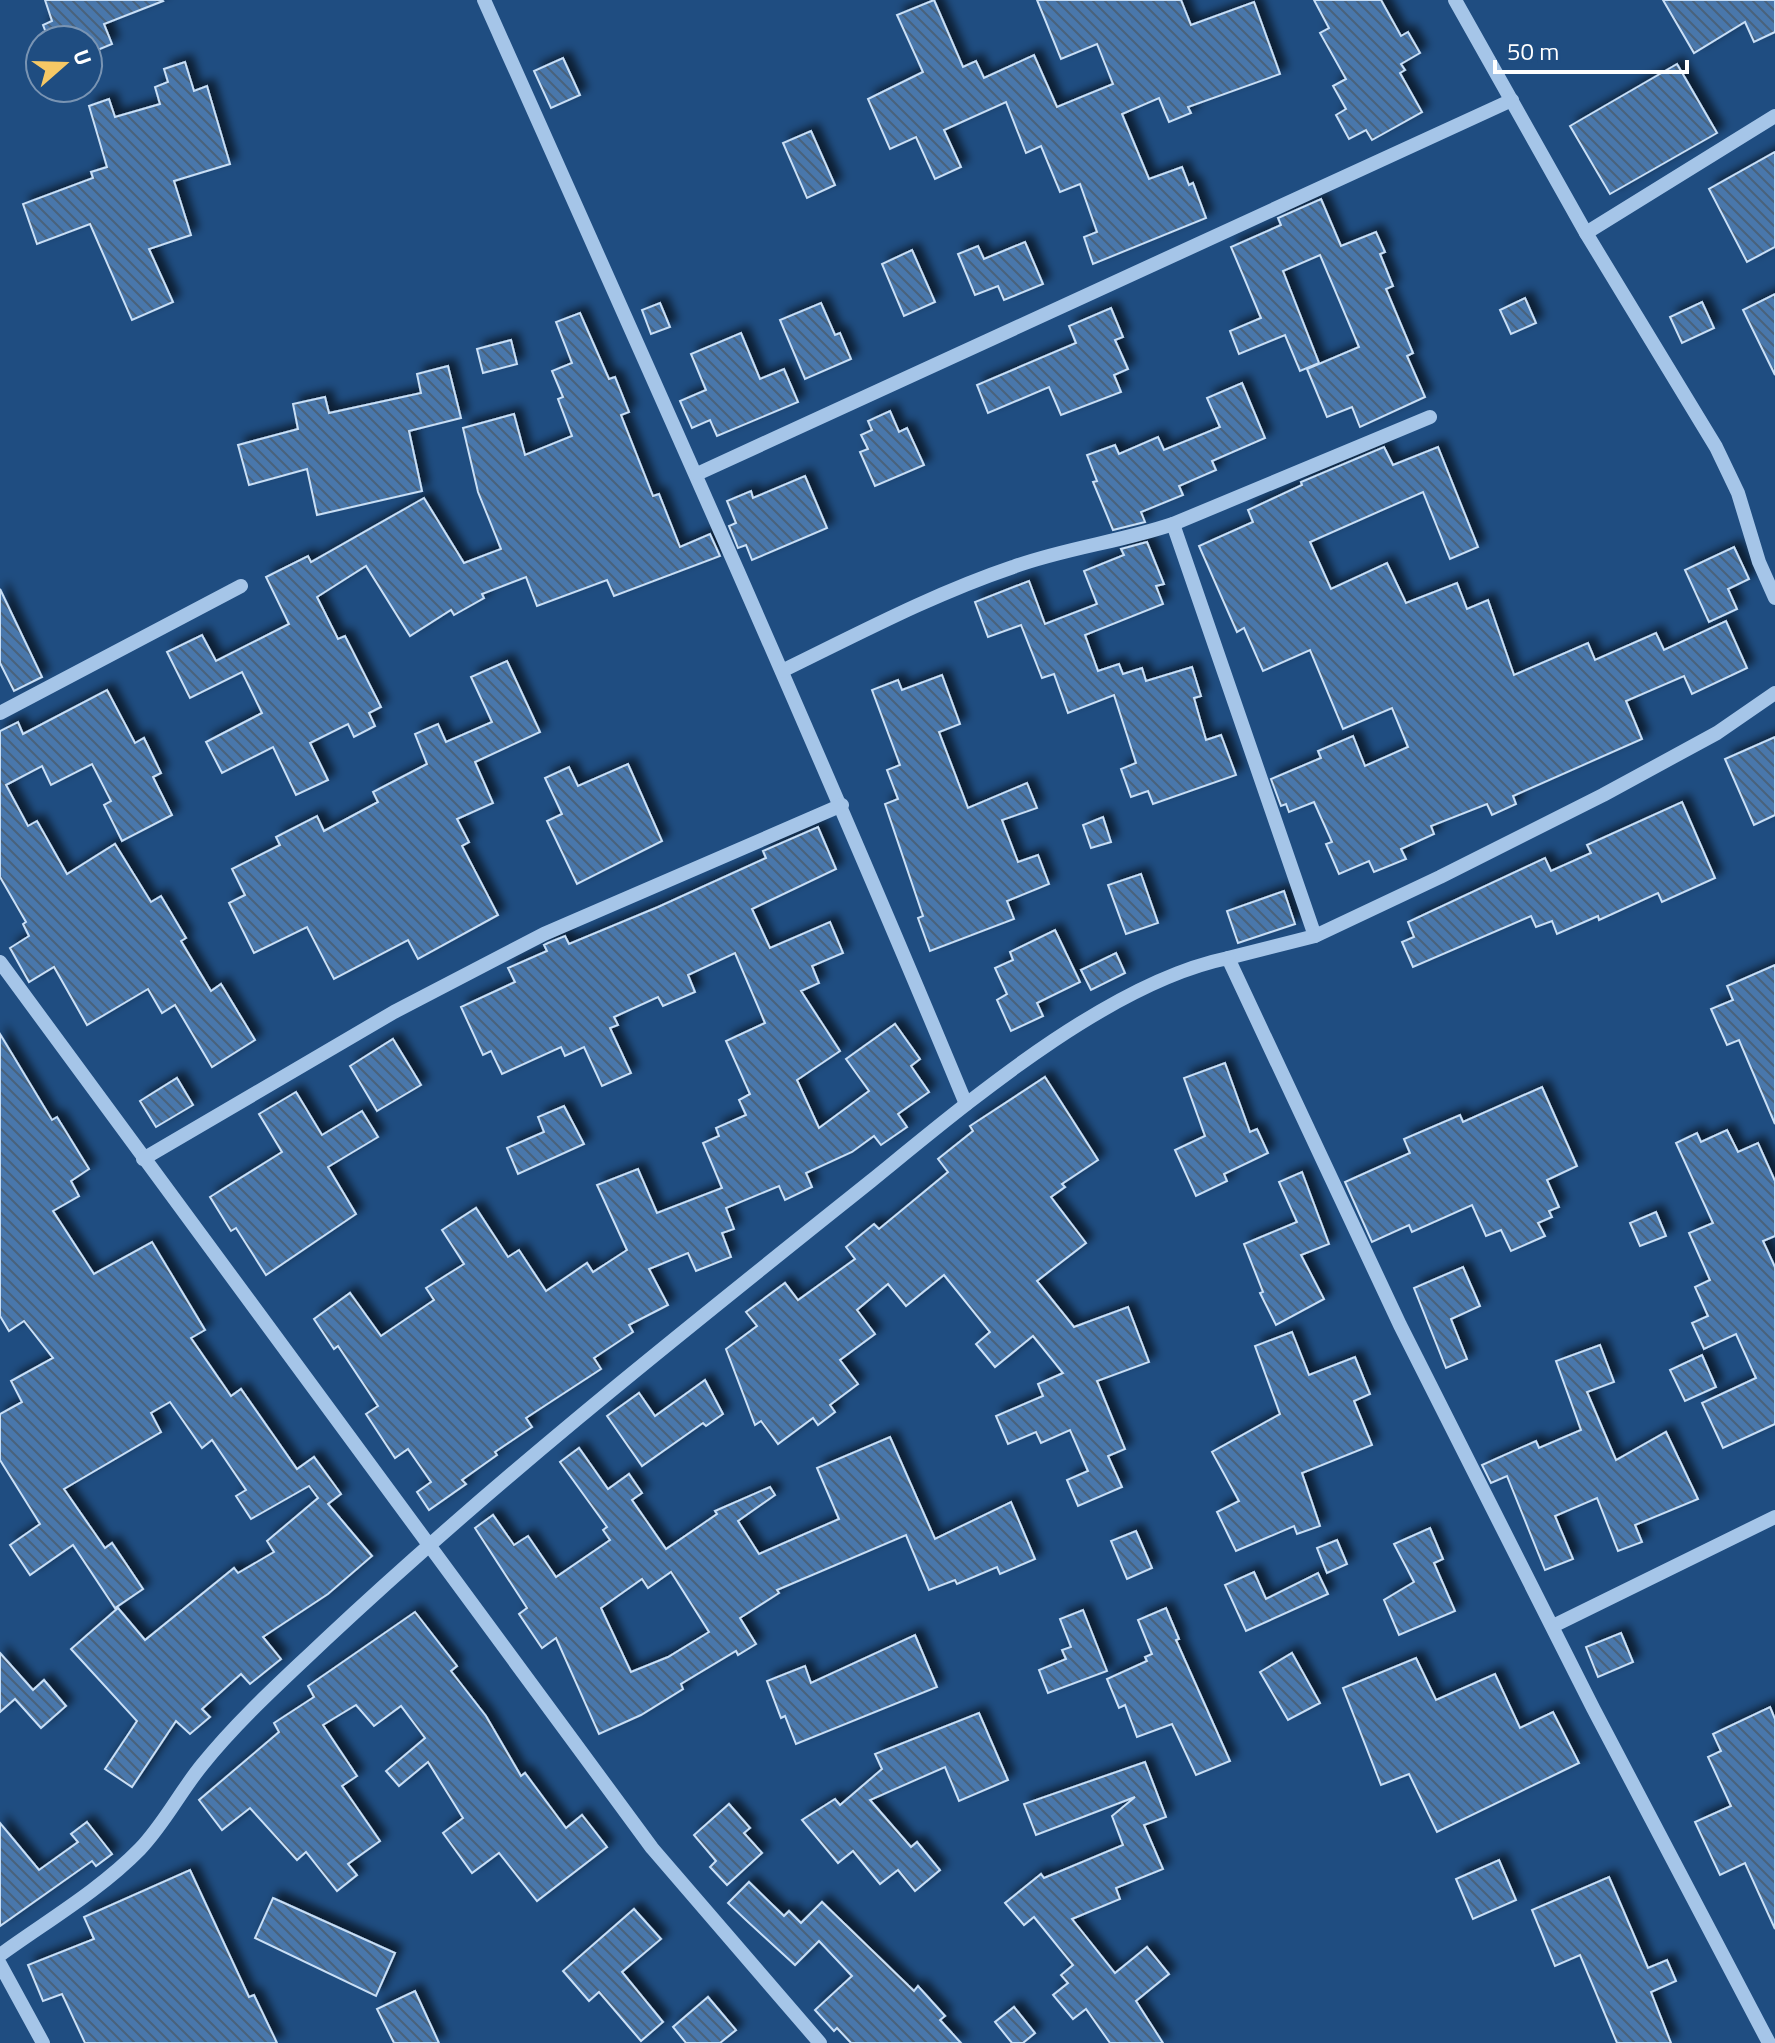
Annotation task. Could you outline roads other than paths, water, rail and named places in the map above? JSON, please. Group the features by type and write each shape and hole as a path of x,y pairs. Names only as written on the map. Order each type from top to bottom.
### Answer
{"street":[{"path":"484,0 842,805 966,1104"},
{"path":"1455,0 1586,233 1716,447 1738,493 1759,562 1775,598"},
{"path":"697,474 1512,100"},
{"path":"1586,233 1775,116"},
{"path":"782,671 977,579 1016,565 1131,538 1173,524 1430,417"},
{"path":"1173,524 1315,936"},
{"path":"0,713 241,586"},
{"path":"0,1955 119,1869 144,1845 202,1765 258,1703 429,1542 966,1104 1135,993 1163,978 1315,936 1603,795 1717,733 1775,693"},
{"path":"143,1159 394,1012 544,934 842,805"},
{"path":"1228,958 1400,1325 1769,2043"},
{"path":"0,962 652,1848 820,2043"},
{"path":"1553,1626 1775,1517"},
{"path":"0,1964 43,2043"}]}
